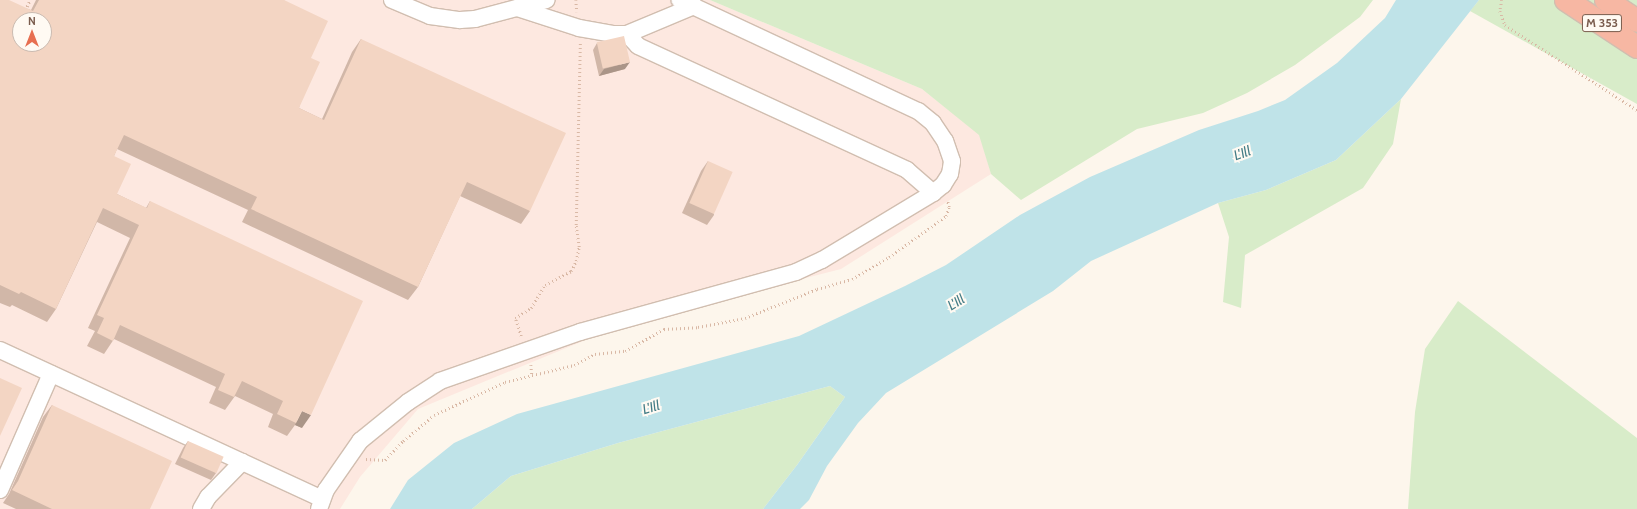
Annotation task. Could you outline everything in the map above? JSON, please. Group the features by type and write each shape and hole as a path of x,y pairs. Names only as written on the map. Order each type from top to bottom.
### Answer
{"highway":[{"name":"M 353","path":"1566,0 1637,47"},
{"name":"M 353","path":"1606,0 1637,21"}],"lane":[{"path":"392,0 430,16 460,20 475,19 547,0"},
{"path":"0,350 242,462 320,504 326,490 348,458 366,436 408,402 440,381 580,332 796,272 822,260 938,189 950,174 952,161 948,148 934,123 918,111 687,3 627,34 612,34 579,28 517,8"},
{"path":"627,34 638,46 907,170 938,189"},
{"path":"0,490 50,374"},
{"path":"201,509 208,497 242,462"}],"path":[{"path":"24,12 30,0"},
{"path":"532,375 531,359 515,318 531,308 545,285 571,271 576,261 579,247 576,225 581,48 576,0"},
{"path":"1502,0 1500,11 1505,25 1637,110"},
{"path":"348,458 385,460 434,415 505,382 574,365 595,354 625,351 664,329 698,327 745,318 817,289 852,279 889,257 946,216 949,207 938,189"}],"shaded area":[{"path":"0,0 710,0 922,89 980,135 991,174 841,269 622,325 418,409 360,477 340,509 0,509"}],"green space":[{"path":"710,0 1373,0 1360,17 1295,65 1247,93 1203,113 1137,129 1021,200 991,174 979,135 922,89"},
{"path":"1479,0 1637,0 1637,104 1470,11"},
{"path":"1401,99 1393,144 1363,188 1245,255 1241,308 1223,302 1229,237 1218,203 1266,190 1336,160"},
{"path":"1458,301 1637,438 1637,509 1408,509 1415,412 1425,349"},
{"path":"830,386 845,397 797,465 763,509 472,509 511,476 618,443"}],"water":[{"name":"L'Ill","path":"1396,0 1479,0 1401,99 1336,160 1266,190 1218,203 1091,261 1053,291 886,393 858,423 827,466 809,500 800,509 763,509 797,465 845,397 830,386 618,443 511,476 472,509 390,509 408,480 454,443 517,414 799,336 946,265 1020,215 1090,177 1199,130 1258,111 1285,100 1337,63 1385,18"}],"building":[{"path":"0,0 9,0 33,11 39,0 284,0 328,21 311,58 320,62 299,108 324,120 361,39 566,133 530,211 467,182 418,287 251,209 257,197 124,135 114,156 131,164 117,194 147,208 150,201 363,301 311,415 302,411 296,423 277,414 283,401 242,381 234,397 218,390 225,374 120,325 113,341 97,333 104,318 97,315 139,225 103,208 56,309 21,292 19,294 0,285"},
{"path":"624,36 630,62 603,69 597,42"},
{"path":"708,161 733,172 714,214 689,203"},
{"path":"0,378 22,388 0,436"},
{"path":"52,405 172,461 150,509 52,509 12,490 18,481"},
{"path":"188,441 224,457 216,473 181,457"}]}
